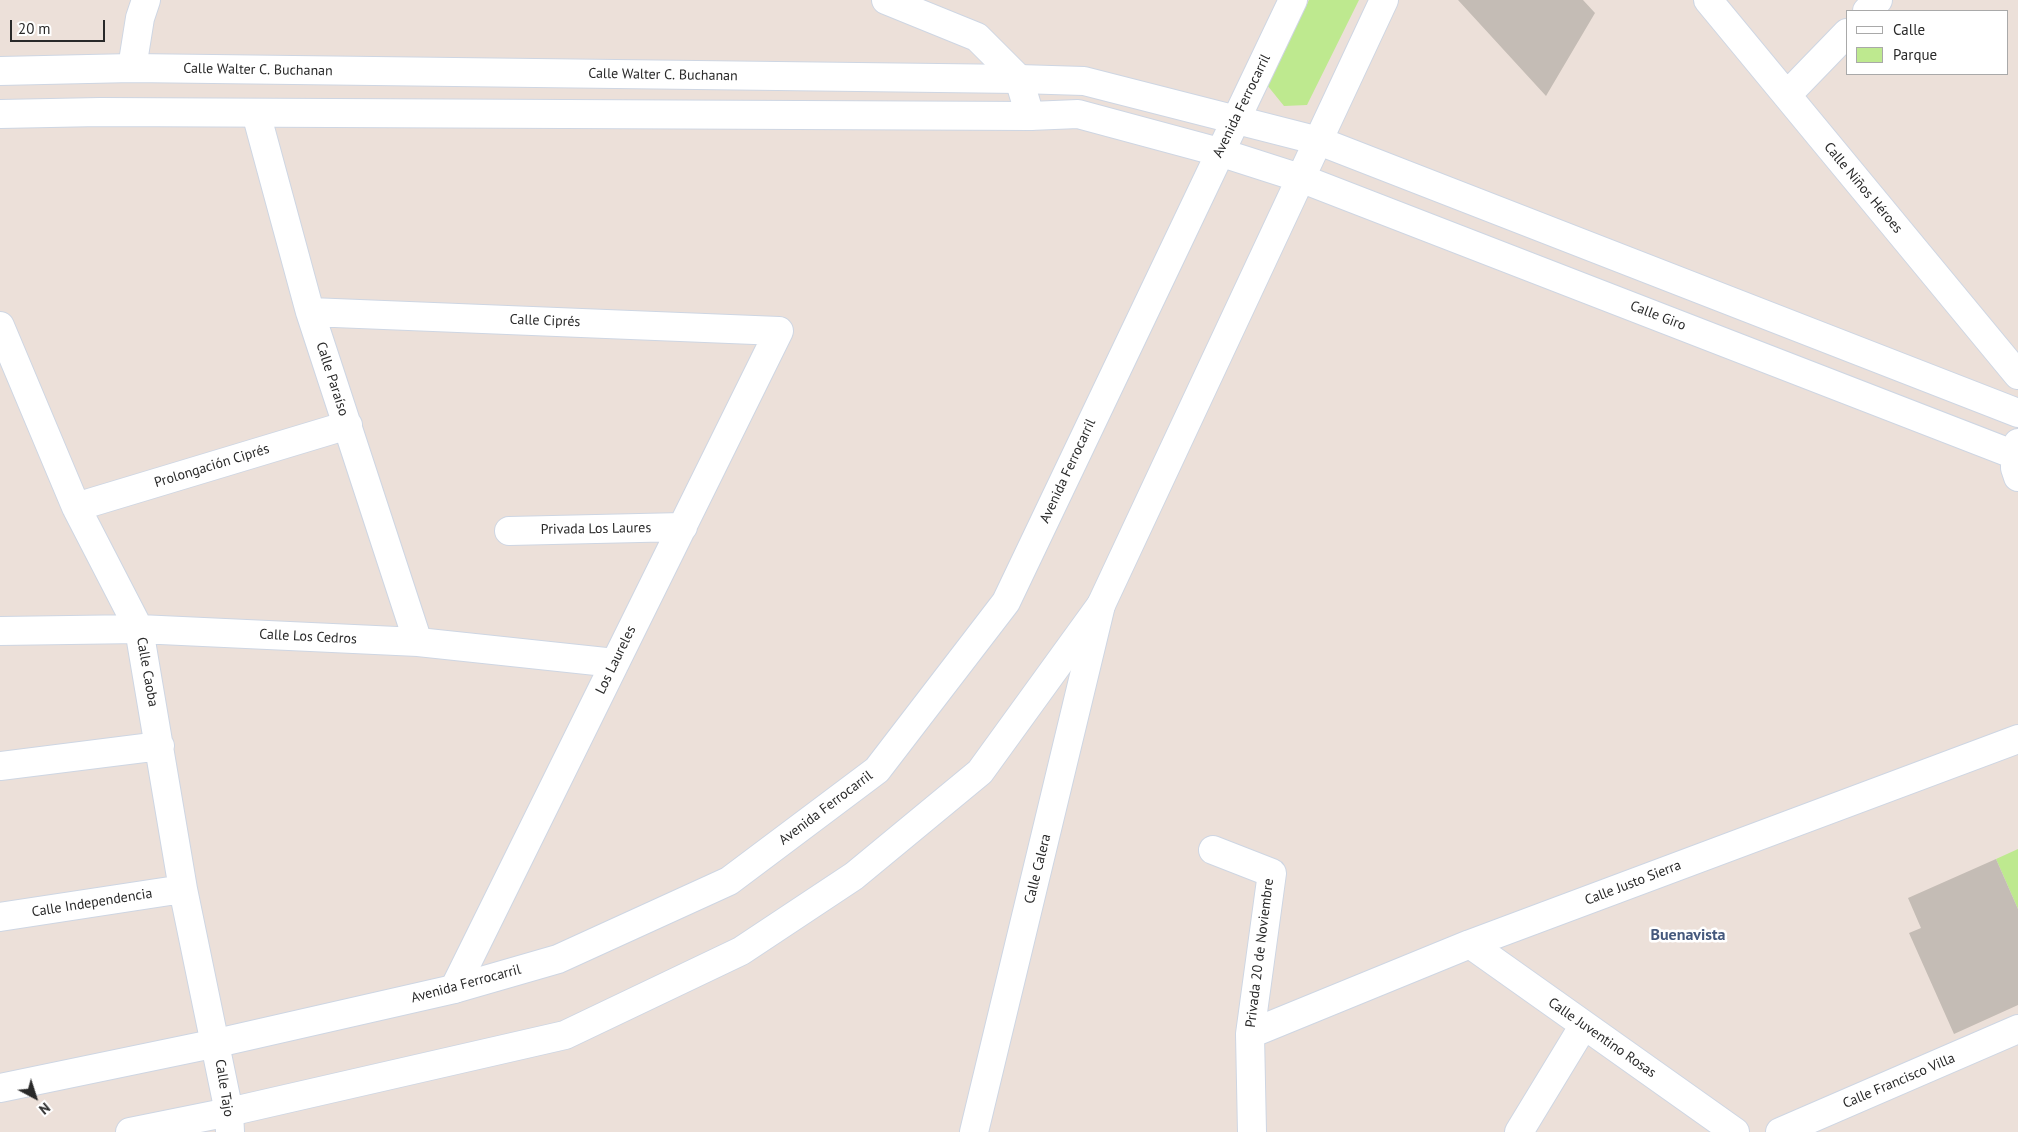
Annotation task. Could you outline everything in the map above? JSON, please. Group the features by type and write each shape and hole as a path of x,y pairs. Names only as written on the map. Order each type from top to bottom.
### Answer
{"street":[{"path":"132,68 140,18 146,0"},
{"path":"886,0 977,37 1019,79 1030,116"},
{"name":"Avenida Ferrocarril","path":"0,1088 217,1044 454,989 558,959 729,881 877,770 1006,602 1293,0"},
{"path":"130,1132 230,1122 565,1034 741,951 854,876 980,772 1101,605 1384,0"},
{"name":"Calle Niños Héroes","path":"1708,0 2018,375"},
{"path":"1869,10 1878,0"},
{"path":"1787,95 1846,34"},
{"name":"Calle Walter C. Buchanan","path":"0,71 132,68 1019,79 1084,82 1318,141"},
{"path":"0,114 100,112 1030,116 1078,114 1220,152 1300,178"},
{"name":"Calle Paraíso","path":"256,113 310,312 418,642"},
{"path":"1318,141 2018,413"},
{"name":"Calle Giro","path":"1300,178 2017,458"},
{"name":"Calle Ciprés","path":"310,312 779,331"},
{"name":"Calle Caoba","path":"0,326 76,507 139,629 183,888 217,1044"},
{"name":"Los Laureles","path":"454,989 779,331"},
{"name":"Prolongación Ciprés","path":"76,507 348,425"},
{"name":"Privada Los Laures","path":"509,530 682,527"},
{"name":"Calle Calera","path":"974,1132 1101,605"},
{"name":"Calle Los Cedros","path":"0,632 139,629 418,642 615,663"},
{"name":"Calle Justo Sierra","path":"1250,1034 1470,944 2018,738"},
{"path":"0,766 160,746"},
{"name":"Privada 20 de Noviembre","path":"1213,850 1272,873 1250,1034"},
{"name":"Calle Independencia","path":"0,917 183,888"},
{"name":"Calle Juventino Rosas","path":"1470,944 1735,1132"},
{"path":"1519,1132 1584,1025"},
{"name":"Calle Francisco Villa","path":"1780,1132 2018,1029"},
{"path":"1250,1034 1252,1132"},
{"name":"Calle Tajo","path":"217,1044 230,1122"}],"green space":[{"path":"1309,0 1359,0 1307,105 1284,106 1267,85"},
{"path":"2018,849 2018,909 1996,859"}],"building":[{"path":"1458,0 1583,0 1595,13 1546,96"},
{"path":"1996,859 2018,909 2018,1005 1954,1034 1909,933 1921,928 1908,898"}],"district":[{"name":"Buenavista","path":"1688,935"}]}
